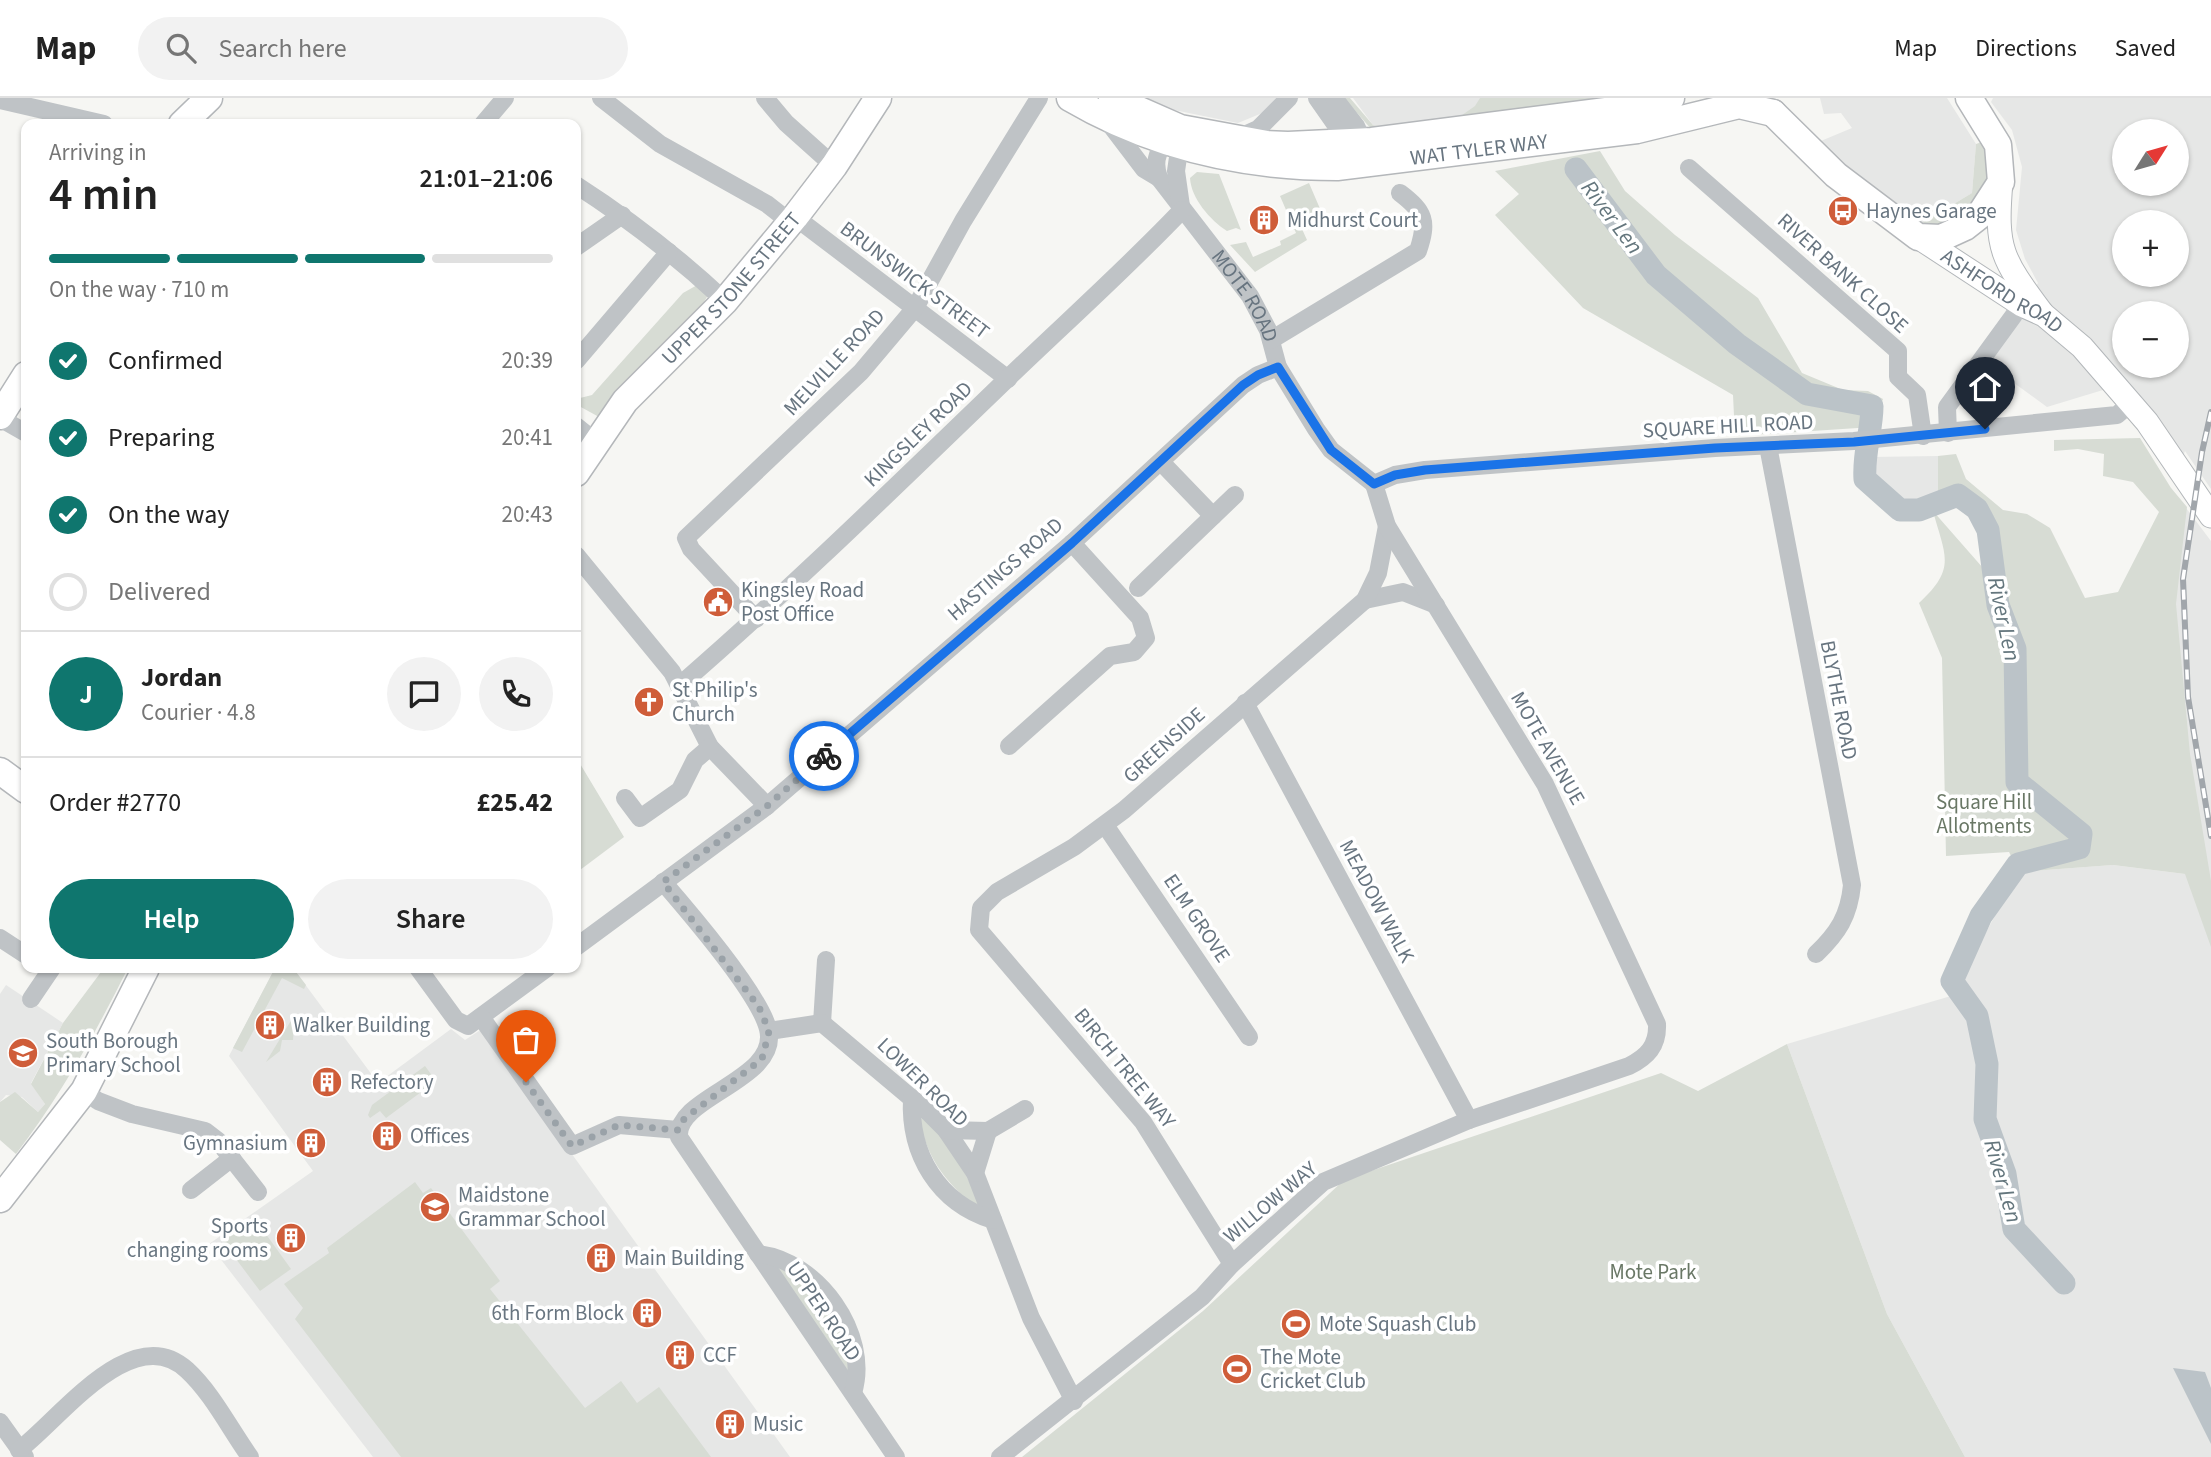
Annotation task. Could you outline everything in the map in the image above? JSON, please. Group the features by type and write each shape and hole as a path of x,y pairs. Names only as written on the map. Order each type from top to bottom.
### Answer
{"highway":[{"path":"187,119 209,98"},
{"name":"UPPER STONE STREET","path":"581,466 625,401 725,301 835,166 878,98"},
{"name":"MOTE ROAD","path":"1070,98 1109,108 1176,139"},
{"name":"WAT TYLER WAY","path":"1176,139 1246,161 1295,167 1361,143 1652,105 1671,98"},
{"path":"1918,237 1941,238 1965,227 1979,216 2001,182 1998,145 1969,98"},
{"name":"WAT TYLER WAY","path":"1176,139 1238,138 1288,145 1637,130 1739,105 1768,103"},
{"name":"ASHFORD ROAD","path":"1768,103 1836,175 1918,237"},
{"path":"0,417 21,383"},
{"path":"0,771 21,786"},
{"path":"0,1199 83,1091 144,973"}],"main road":[{"path":"2001,182 1997,225 2004,255 2010,269 2044,315"},
{"name":"ASHFORD ROAD","path":"1918,237 2022,305 2044,315 2108,374 2132,402 2211,516"}],"street":[{"path":"489,119 505,98"},
{"name":"BRUNSWICK STREET","path":"601,98 660,144 792,219 1008,379"},
{"path":"765,98 786,123 835,166"},
{"name":"MELVILLE ROAD","path":"756,619 691,550 686,538 861,372 915,308 963,221 1039,98"},
{"path":"1238,138 1258,129 1289,98"},
{"path":"1317,98 1361,143"},
{"path":"1334,98 1361,143"},
{"path":"0,100 82,119"},
{"name":"MOTE ROAD","path":"1109,108 1144,169 1159,178 1237,278 1270,340 1278,367 1331,450 1374,484"},
{"path":"1159,178 1155,160 1176,139"},
{"path":"1176,139 1176,171 1182,210"},
{"name":"RIVER BANK CLOSE","path":"1689,168 1846,302 1898,351 1898,377 1917,395 1923,436"},
{"path":"581,188 622,215 725,301"},
{"path":"1270,340 1419,251 1425,229 1420,210 1400,193"},
{"name":"KINGSLEY ROAD","path":"680,685 756,619 1130,266 1182,210"},
{"path":"581,244 622,215"},
{"path":"581,355 669,252"},
{"path":"1948,433 1947,407 2014,315"},
{"name":"HASTINGS ROAD","path":"581,943 765,808 1072,543 1243,385 1278,367"},
{"path":"2087,416 2104,403 2110,392 2108,374"},
{"name":"SQUARE HILL ROAD","path":"1374,484 1395,475 1425,470 1923,436 2087,416 2117,415 2132,402"},
{"path":"0,417 21,430"},
{"path":"581,430 597,443"},
{"name":"BLYTHE ROAD","path":"1768,446 1852,885 1844,920 1836,934 1816,954"},
{"path":"1161,462 1213,516"},
{"name":"MOTE AVENUE","path":"1374,484 1387,526 1517,735 1566,825 1657,1024 1653,1046"},
{"path":"1138,588 1235,495"},
{"name":"GREENSIDE","path":"981,908 998,892 1105,825 1365,600 1378,573 1387,526"},
{"path":"1009,746 1110,656 1134,652 1146,639 1140,618 1072,543"},
{"path":"581,561 680,685 710,747 765,808"},
{"name":"GREENSIDE","path":"1365,600 1403,592 1436,605"},
{"name":"MEADOW WALK","path":"1245,703 1469,1120"},
{"path":"625,798 640,818 680,790 695,760 710,747"},
{"name":"ELM GROVE","path":"1105,825 1249,1037"},
{"path":"481,1017 572,1146 619,1125 678,1130 684,1119 762,1059 769,1031 759,1007 663,882"},
{"name":"BIRCH TREE WAY","path":"981,908 979,930 1143,1122 1232,1264"},
{"path":"0,938 21,952"},
{"path":"769,1031 822,1023 826,960"},
{"path":"31,999 47,973"},
{"path":"422,973 456,1020 468,1026 540,973"},
{"name":"LOWER ROAD","path":"822,1023 946,1130 975,1173 1031,1318 1074,1401"},
{"name":"WILLOW WAY","path":"1000,1457 1202,1297 1232,1264 1322,1182 1469,1120 1629,1066 1645,1058 1653,1046"},
{"path":"83,1091 98,1101 132,1114 205,1131 232,1158 258,1192"},
{"path":"912,1098 911,1130 934,1178 958,1205 993,1220"},
{"path":"946,1130 988,1131 1025,1109"},
{"name":"UPPER ROAD","path":"678,1130 686,1149 896,1457"},
{"path":"975,1173 988,1131"},
{"path":"191,1190 232,1158"},
{"name":"UPPER ROAD","path":"758,1254 778,1256 798,1268 828,1296 851,1338 857,1380 853,1393"},
{"path":"0,1422 22,1453 114,1367 134,1358 156,1356 179,1364 191,1374 250,1457"}],"shaded area":[{"path":"1139,98 1299,98 1238,123 1164,108"},
{"path":"1353,98 1519,98 1455,120 1392,130 1373,125"},
{"path":"1820,98 1947,98 1976,144 1972,193 1922,223 1897,208 1816,143 1852,128 1841,113 1824,114"},
{"path":"1993,98 2211,98 2211,489 2185,451 2182,459 2126,383 2047,407 1988,364 2038,283 2025,259 2016,230 2022,167 2012,130 1991,102"},
{"path":"1938,456 1938,499 1902,505 1872,471 1870,457"},
{"path":"2171,488 2211,541 2211,1457 1965,1457 1887,1314 1787,1044 1951,996 2019,872 2113,865 2185,874"},
{"name":"Maidstone Grammar School","path":"272,973 297,973 378,1083 451,1029 465,1040 482,1029 790,1457 373,1457 209,1244 313,1171 229,1056"},
{"name":"South Borough Primary School","path":"6,985 63,1023 31,1083 45,1104 38,1112 22,1097 6,1095 0,1102 0,994"},
{"path":"2173,1368 2205,1372 2211,1388 2211,1444"}],"green space":[{"path":"1344,98 1350,98 1373,125 1393,130 1455,120 1475,106 1480,98 1644,98 1391,134 1372,130"},
{"path":"1982,142 1988,174 1982,195 1975,204 1940,228 1922,223 1972,193 1976,144"},
{"path":"1600,151 1625,191 1675,235 1758,298 1802,373 1843,390 1868,391 1883,399 1873,427 1735,436 1733,395 1583,308 1495,215 1519,194 1495,171"},
{"path":"1197,172 1219,174 1241,230 1236,228 1227,231 1202,208 1191,186 1190,178"},
{"path":"1309,183 1324,218 1302,229 1307,240 1255,272 1230,245 1246,242 1253,257 1281,245 1280,241 1296,233 1280,196"},
{"path":"699,284 710,292 702,305 599,417 581,407 581,398 592,395 683,293"},
{"name":"Square Hill Allotments","path":"2140,438 2171,488 2187,507 2176,604 2190,754 2211,881 2211,947 2185,874 2113,865 2019,872 2009,852 1946,856 1942,658 1919,603 1939,580 1945,561 1933,511 1983,568 2000,619 2000,570 1982,509 1964,491 1938,499 1938,456 1956,454 1966,479 2003,510 2027,514 2050,528 2085,598 2118,592 2159,512 2133,482 2103,476 2104,454 2078,449 2054,451 2054,440"},
{"path":"581,765 624,837 581,869"},
{"path":"100,973 125,973 76,1064 16,1154 0,1140 0,1102 15,1092 38,1112 45,1104 31,1084 63,1023"},
{"path":"272,973 297,973 306,985 304,989 282,978 242,1052 233,1048"},
{"path":"295,1014 298,1021 294,1025 293,1040 282,1040 280,1051 266,1062"},
{"name":"Mote Park","path":"1787,1044 1887,1314 1965,1457 1022,1457 1203,1311 1344,1180 1661,1073 1698,1091"},
{"path":"425,1066 436,1081 386,1118 380,1111 370,1118 368,1115 372,1105"},
{"path":"918,1117 928,1122 946,1141 962,1166 979,1202 977,1206 973,1206 944,1176 927,1145"},
{"path":"415,1182 423,1193 431,1188 500,1281 490,1289 585,1408 621,1381 637,1403 659,1387 711,1457 401,1457 295,1319 303,1308 284,1284 329,1253 327,1248"},
{"path":"253,1216 291,1269 260,1291 221,1239"},
{"path":"777,1263 819,1292 847,1344 848,1371 775,1265"}],"waterway":[{"name":"River Len","path":"1576,169 1656,275 1737,344 1807,394 1872,406 1865,479 1900,510 1919,510 1958,495 1977,509 1988,530 1998,605 2015,649 2017,782 2081,834 2079,848 2018,864 1981,916 1952,981 1977,1016 1987,1064 1985,1119 2005,1174 2014,1229 2064,1283"}],"railway":[{"path":"2211,412 2202,452 2183,579 2188,697 2211,836"}],"way so far":[{"path":"526,1082 572,1146 619,1125 678,1130 684,1119 762,1059 769,1031 759,1007 690,913 663,882 767,806 824,756"}],"place":[{"name":"Haynes Garage","path":"1843,211"},
{"name":"Midhurst Court","path":"1264,220"},
{"name":"Kingsley Road Post Office","path":"718,602"},
{"name":"St Philip's Church","path":"649,702"},
{"name":"Walker Building","path":"270,1025"},
{"name":"South Borough Primary School","path":"23,1053"},
{"name":"Refectory","path":"327,1082"},
{"name":"Offices","path":"387,1136"},
{"name":"Gymnasium","path":"311,1143"},
{"name":"Maidstone Grammar School","path":"435,1207"},
{"name":"Sports changing rooms","path":"291,1238"},
{"name":"Main Building","path":"601,1258"},
{"name":"6th Form Block","path":"647,1313"},
{"name":"Mote Squash Club","path":"1296,1324"},
{"name":"CCF","path":"680,1355"},
{"name":"The Mote Cricket Club","path":"1237,1369"},
{"name":"Music","path":"730,1424"}],"route":[{"path":"824,756 1072,543 1243,385 1278,367 1331,450 1374,484 1395,475 1425,470 1715,448 1854,442 1985,429"}]}
